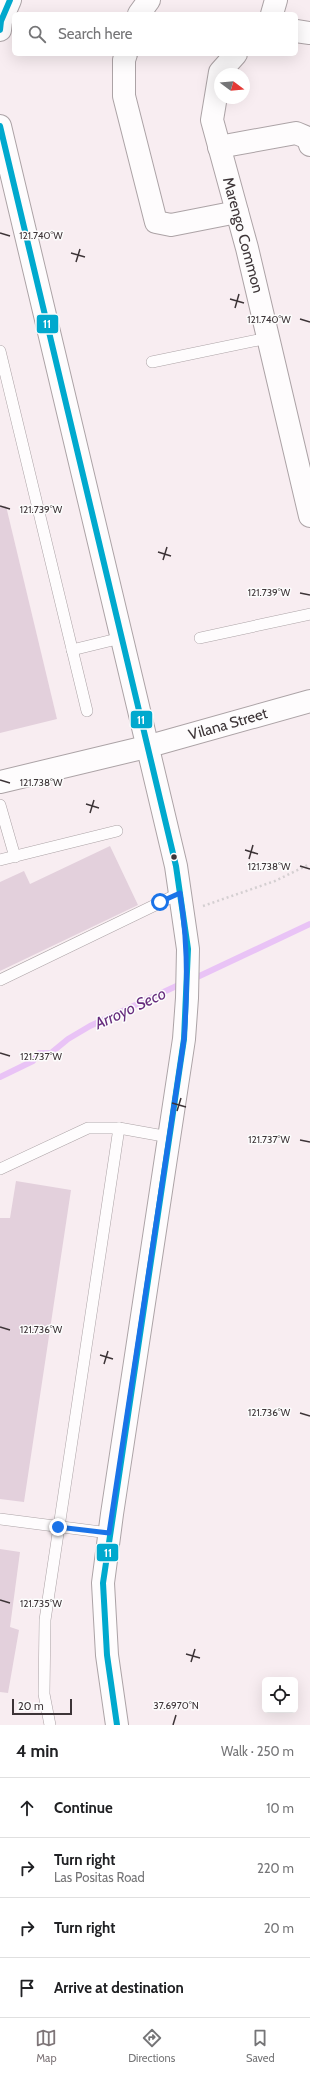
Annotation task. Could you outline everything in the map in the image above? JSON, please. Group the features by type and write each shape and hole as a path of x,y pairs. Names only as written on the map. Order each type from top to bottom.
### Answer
{"main road":[{"path":"0,30 1,21 10,0"},
{"path":"141,12 150,0"},
{"path":"273,12 276,0"},
{"path":"298,32 310,33"},
{"path":"125,56 124,96 156,222 171,225 237,212"},
{"name":"Marengo Common","path":"234,56 220,72 212,120 237,212 310,516"},
{"path":"0,126 120,638 176,866 188,949 184,1039 109,1533 103,1583 107,1655 117,1725"},
{"path":"219,146 296,133 308,138 310,145"},
{"name":"Vilana Street","path":"0,782 146,747 310,701"}],"lane":[{"path":"152,362 268,338"},
{"path":"0,351 87,711"},
{"path":"200,638 310,614"},
{"path":"72,650 120,638"},
{"path":"0,805 14,857"},
{"path":"0,860 117,831"},
{"path":"0,980 182,903"},
{"path":"0,1169 88,1128 119,1128 169,1137"},
{"path":"50,1725 44,1694 45,1620 119,1128"},
{"path":"0,1519 109,1533"}],"path":[{"path":"182,903 275,881 310,864"}],"building":[{"path":"6,506 57,719 0,733 0,507"},
{"path":"110,846 138,905 0,971 0,882 24,871 30,884"},
{"path":"16,1181 71,1190 24,1502 0,1499 0,1218 10,1218"},
{"path":"0,1549 20,1552 10,1627 19,1630 8,1693 0,1692"}],"waterway":[{"name":"Arroyo Seco","path":"191,980 310,924"},
{"name":"Arroyo Seco","path":"0,1077 33,1061 39,1053 51,1053 68,1039 90,1026 183,983"}],"transit line":[{"name":"11","path":"0,30 1,21 10,0"},
{"name":"11","path":"0,126 176,866 188,949 184,1039 103,1583 107,1655 117,1725"}],"route":[{"path":"58,1527 109,1533 184,1039 188,949 180,893 160,902"}]}
